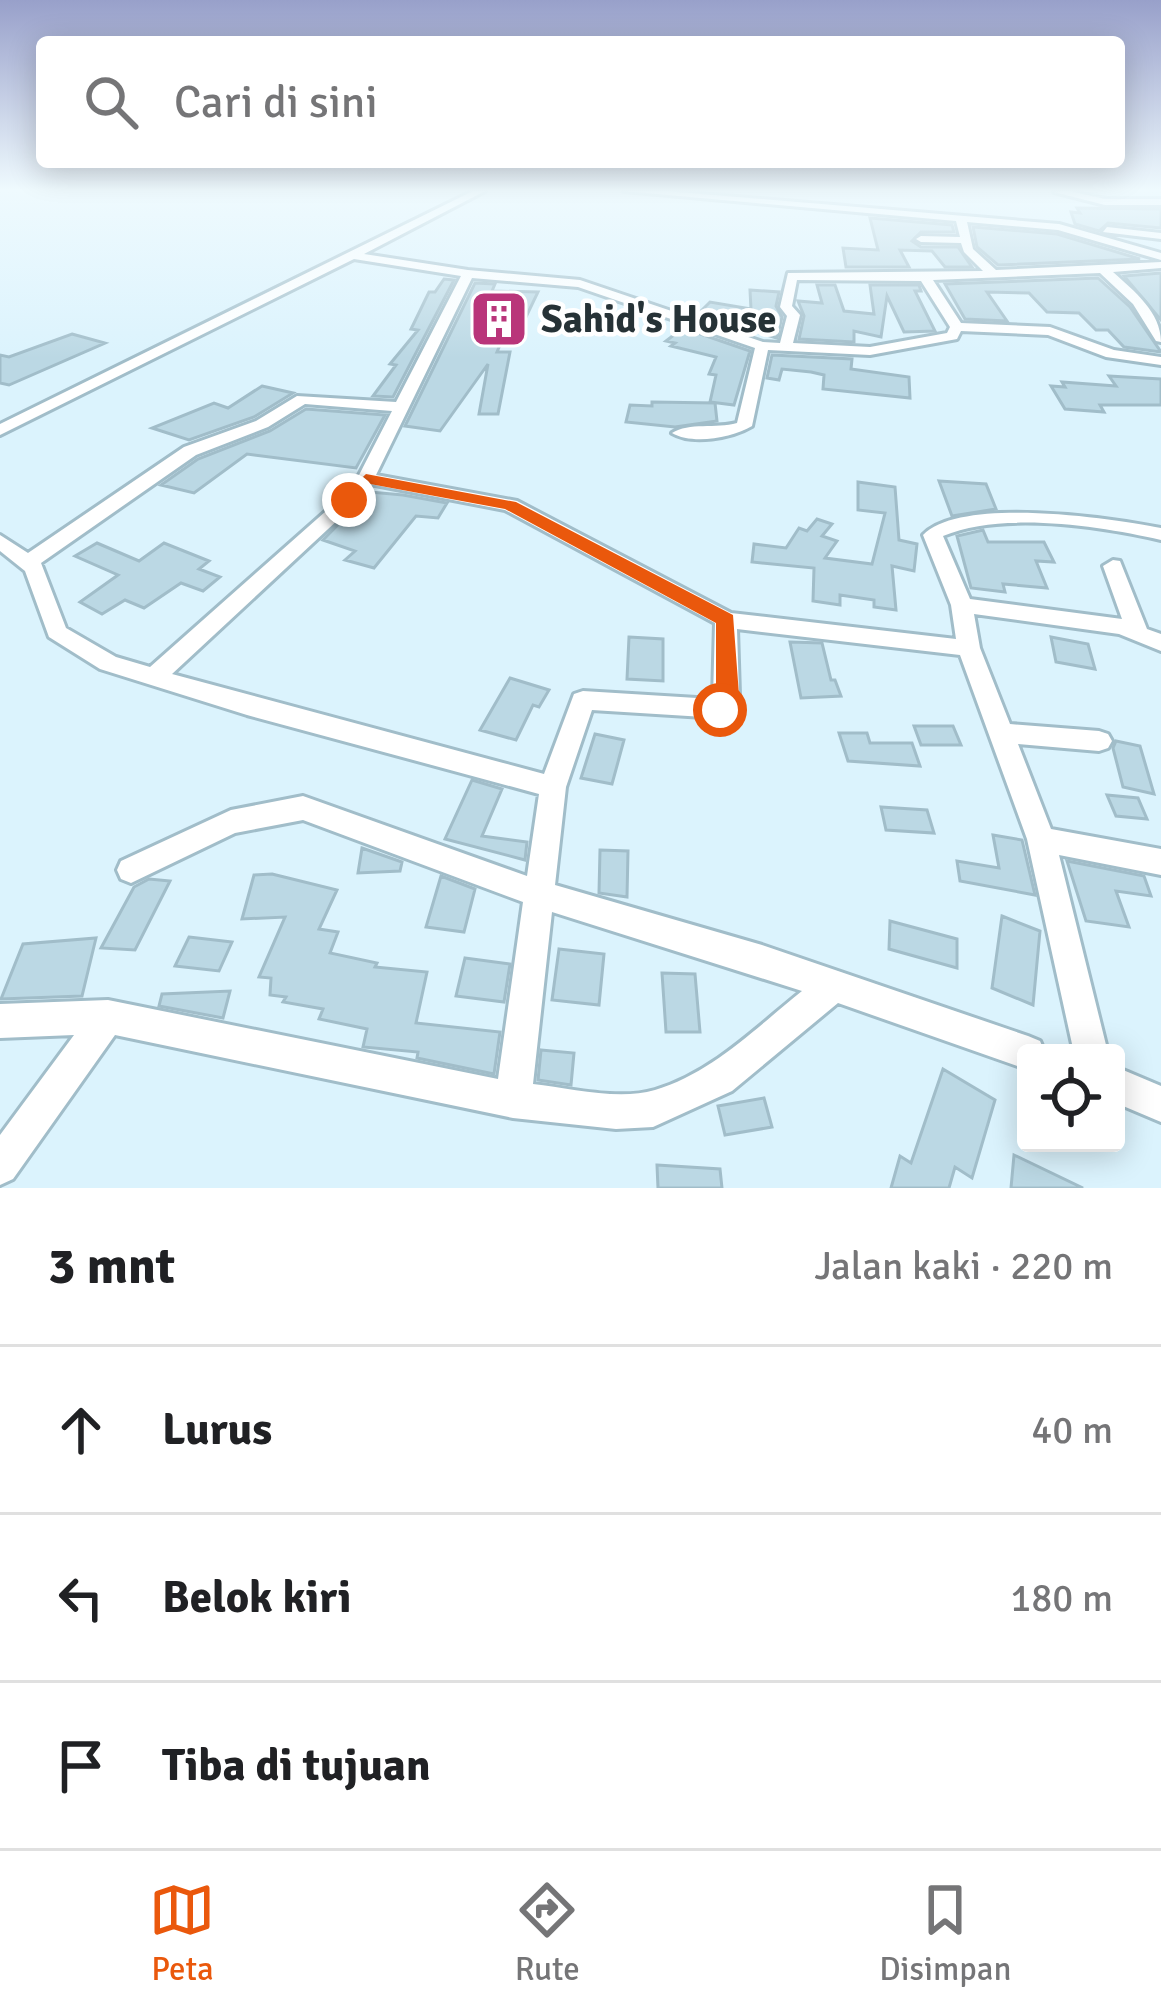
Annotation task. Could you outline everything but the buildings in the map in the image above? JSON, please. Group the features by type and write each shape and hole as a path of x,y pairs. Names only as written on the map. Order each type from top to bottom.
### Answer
{"street":[{"path":"0,430 369,246"},
{"path":"967,246 992,273"},
{"path":"1119,246 1161,261"},
{"path":"352,255 468,274 580,284 761,346 894,349 952,336 957,327"},
{"path":"785,348 794,315 786,307 792,277 925,277 1103,269 1161,261"},
{"path":"1103,269 1138,302 1161,338"},
{"path":"154,678 317,530 366,478 468,274"},
{"path":"925,277 957,327"},
{"path":"957,327 1050,331 1111,354 1161,361"},
{"path":"680,433 723,432 744,426 761,346"},
{"path":"29,562 190,451 262,424 302,399 402,407"},
{"path":"366,478 510,505 726,620 969,648"},
{"path":"1089,1044 1041,839 969,648 962,605 933,535 941,529 1013,515 1055,515 1161,534"},
{"path":"0,541 29,562 57,632 108,663 554,787"},
{"path":"1113,566 1138,633"},
{"path":"962,605 1018,610 1138,633 1161,643"},
{"path":"513,1100 554,787 583,700 720,710 728,695 726,620"},
{"path":"1001,733 1099,741"},
{"path":"130,870 231,822 303,808 541,895 590,906 1017,1049"},
{"path":"1041,839 1161,862"},
{"path":"0,1021 108,1017 513,1100 616,1111 653,1109 720,1079 833,987"},
{"path":"0,1166 108,1017"},
{"path":"1125,1089 1161,1104"}],"place":[{"name":"Sahid's House","path":"499,319"}],"route":[{"path":"349,500 366,478 510,505 726,620 728,695 720,710"}]}
